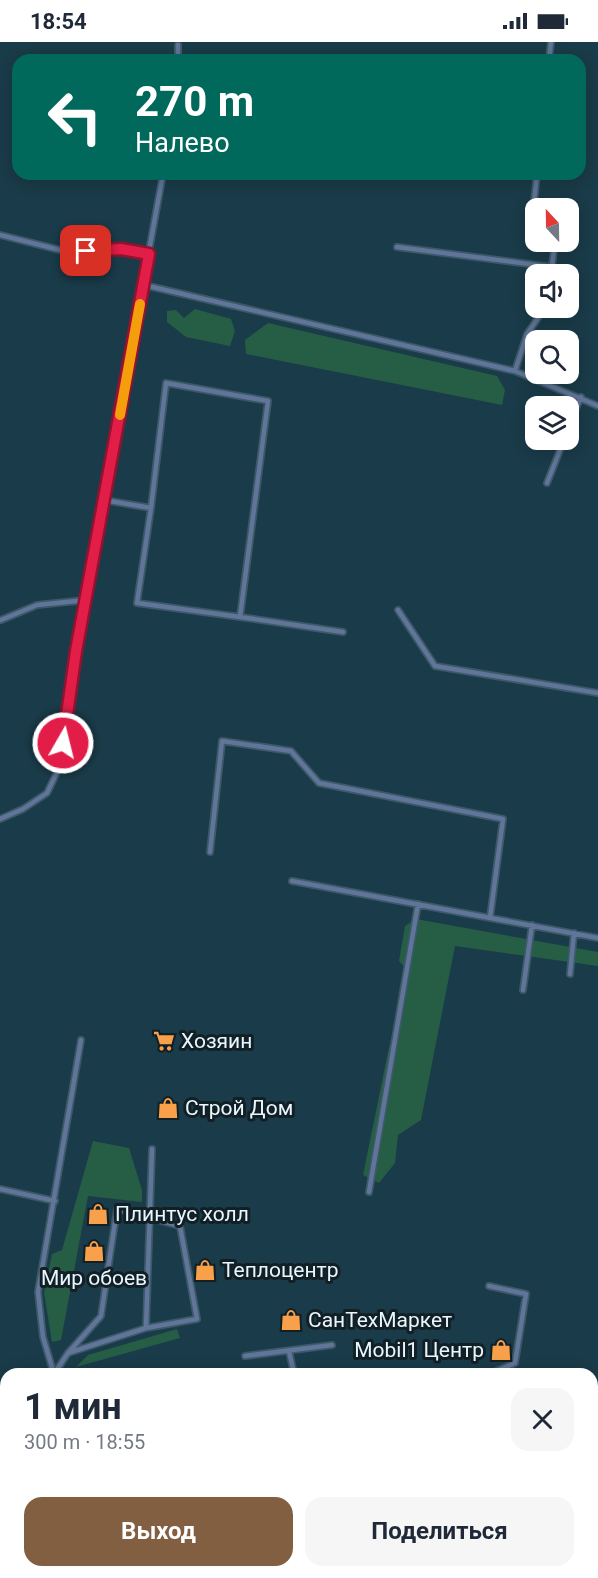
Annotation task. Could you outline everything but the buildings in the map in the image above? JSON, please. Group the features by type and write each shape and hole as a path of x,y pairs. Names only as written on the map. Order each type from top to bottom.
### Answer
{"lane":[{"path":"178,45 178,54"},
{"path":"0,819 38,800 55,781 60,766 86,600 162,180"},
{"path":"534,198 536,180"},
{"path":"0,235 68,252 121,249 149,254"},
{"path":"397,248 528,264"},
{"path":"144,285 515,371 598,406"},
{"path":"515,371 527,334 538,318"},
{"path":"240,617 267,400 166,383 151,508 136,603 343,632"},
{"path":"579,402 581,398"},
{"path":"547,483 560,450"},
{"path":"104,500 151,508"},
{"path":"1,620 46,603 86,600"},
{"path":"398,610 435,666 598,693"},
{"path":"210,852 222,741 291,752 319,783 503,819 490,918"},
{"path":"292,881 598,938"},
{"path":"369,1192 418,904"},
{"path":"523,990 532,925"},
{"path":"570,974 574,933"},
{"path":"52,1368 43,1337 38,1292 81,1040"},
{"path":"146,1328 152,1149"},
{"path":"0,1189 55,1201"},
{"path":"58,1368 68,1353 101,1316 117,1209 149,1215 180,1226 197,1319 146,1328 68,1353"},
{"path":"489,1286 526,1294 515,1363 504,1368"},
{"path":"245,1356 332,1345"},
{"path":"289,1351 293,1368"}],"green space":[{"path":"195,309 231,319 235,331 230,346 186,337 167,322 167,311 176,310 184,318"},
{"path":"268,323 497,376 505,390 502,405 246,354 245,340"},
{"path":"416,919 598,952 598,966 455,946 421,1120 398,1135 395,1163 379,1183 363,1175 388,1052 408,971 399,961 405,926"},
{"path":"93,1141 129,1148 142,1190 142,1202 88,1196 61,1340 52,1342 44,1293 52,1254 62,1250"},
{"path":"177,1329 180,1338 76,1367 88,1355"}],"slow traffic":[{"path":"120,415 140,304"}],"place":[{"name":"Хозяин","path":"164,1041"},
{"name":"Строй Дом","path":"168,1108"},
{"name":"Плинтус холл","path":"98,1214"},
{"name":"Мир обоев","path":"94,1251"},
{"name":"Теплоцентр","path":"205,1270"},
{"name":"СанТехМаркет","path":"291,1320"},
{"name":"Mobil1 Центр","path":"501,1350"}],"route":[{"path":"63,743 76,651 149,254 121,249 86,251"}]}
